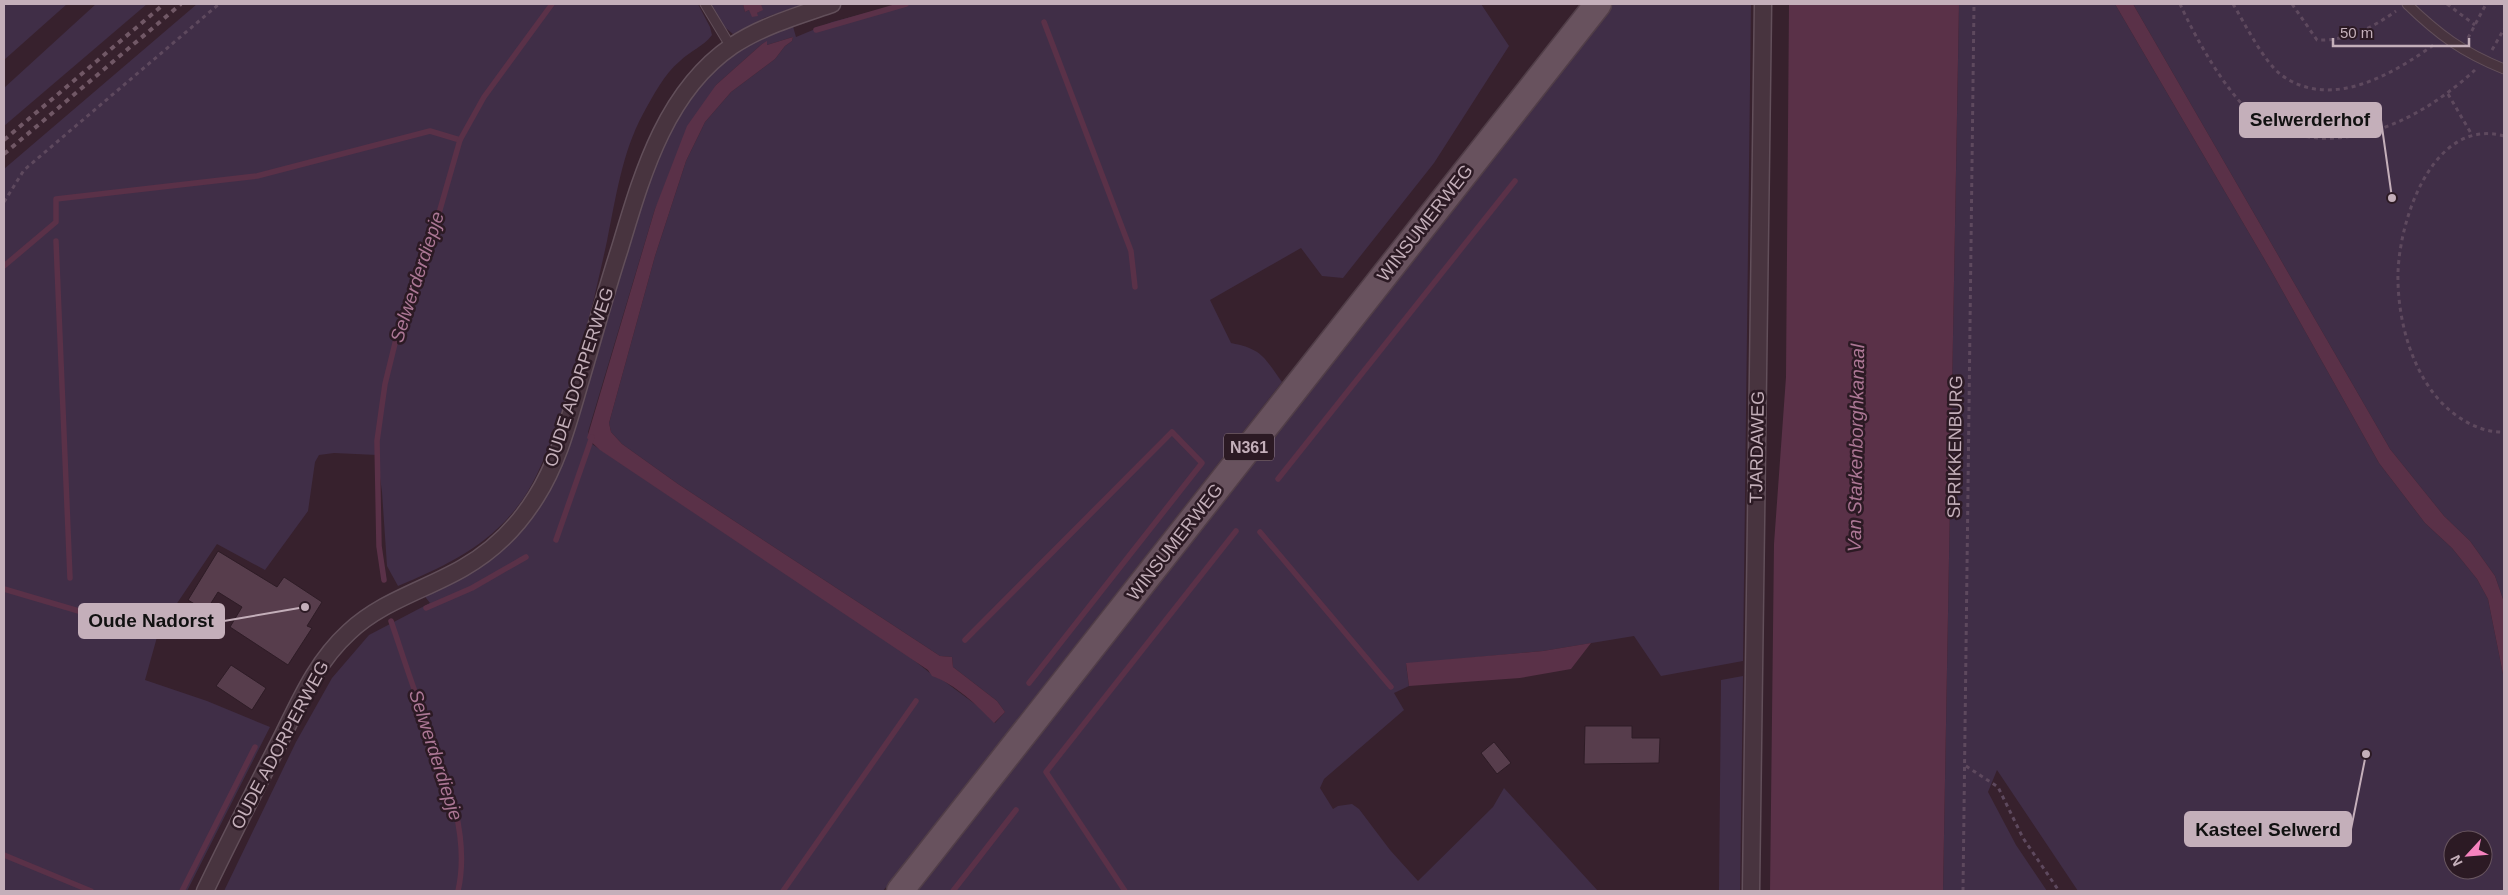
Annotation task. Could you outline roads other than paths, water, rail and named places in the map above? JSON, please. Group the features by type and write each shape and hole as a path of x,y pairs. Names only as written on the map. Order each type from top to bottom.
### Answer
{"main road":[{"name":"WINSUMERWEG","path":"900,891 1598,4"}],"street":[{"name":"OUDE ADORPERWEG","path":"205,891 311,677 336,645 360,622 381,608 453,574 478,559 510,531 536,498 551,470 567,426 640,181 665,124 676,105 703,73 731,47 768,25 832,4"},
{"name":"TJARDAWEG","path":"1751,891 1763,4"}],"lane":[{"path":"705,4 731,47"},
{"path":"2407,4 2444,38 2484,61 2504,69"}],"water":[{"path":"743,4 761,4 763,10 757,13 758,16 752,17 749,10 745,12"},
{"name":"Van Starkenborghkanaal","path":"1789,4 1959,4 1943,891 1770,891 1774,544 1786,377"},
{"path":"2115,4 2133,4 2390,449 2444,516 2470,541 2495,576 2504,602 2504,679 2488,599 2477,579 2452,548 2425,523 2379,463 2269,267"},
{"path":"793,37 792,41 785,46 775,59 731,92 705,122 686,161 655,256 609,423 611,432 622,444 678,484 940,656 952,657 953,667 997,701 1005,712 994,723 973,702 949,684 932,676 928,670 600,450 587,438 655,209 687,126 716,85 762,44 767,41 767,45"},
{"path":"1591,643 1571,669 1520,678 1409,686 1406,663 1543,651"}],"waterway":[{"name":"Selwerderdiepje","path":"384,580 379,546 377,441 385,384 401,319 437,220 460,140 484,97 552,4"},
{"path":"816,30 906,4"},
{"path":"1044,22 1131,251 1135,287"},
{"path":"4,266 56,222 56,199 257,176 430,131 460,140"},
{"path":"1278,479 1515,181"},
{"path":"56,241 70,578"},
{"path":"965,640 1172,432 1202,463 1029,683"},
{"path":"556,540 592,437"},
{"path":"1125,891 1046,772 1236,531"},
{"path":"1260,532 1391,687"},
{"path":"426,608 472,588 526,557"},
{"path":"4,589 150,632"},
{"name":"Selwerderdiepje","path":"391,621 445,774 458,821 461,845 458,891"},
{"path":"783,891 916,701"},
{"path":"182,891 255,747"},
{"path":"953,891 1016,810"},
{"path":"4,855 91,891"}],"railway":[{"path":"4,140 164,4"},
{"path":"4,154 181,4"}],"place":[{"name":"Selwerderhof","path":"2392,198"},
{"name":"Oude Nadorst","path":"305,607"},
{"name":"Kasteel Selwerd","path":"2366,754"}]}
